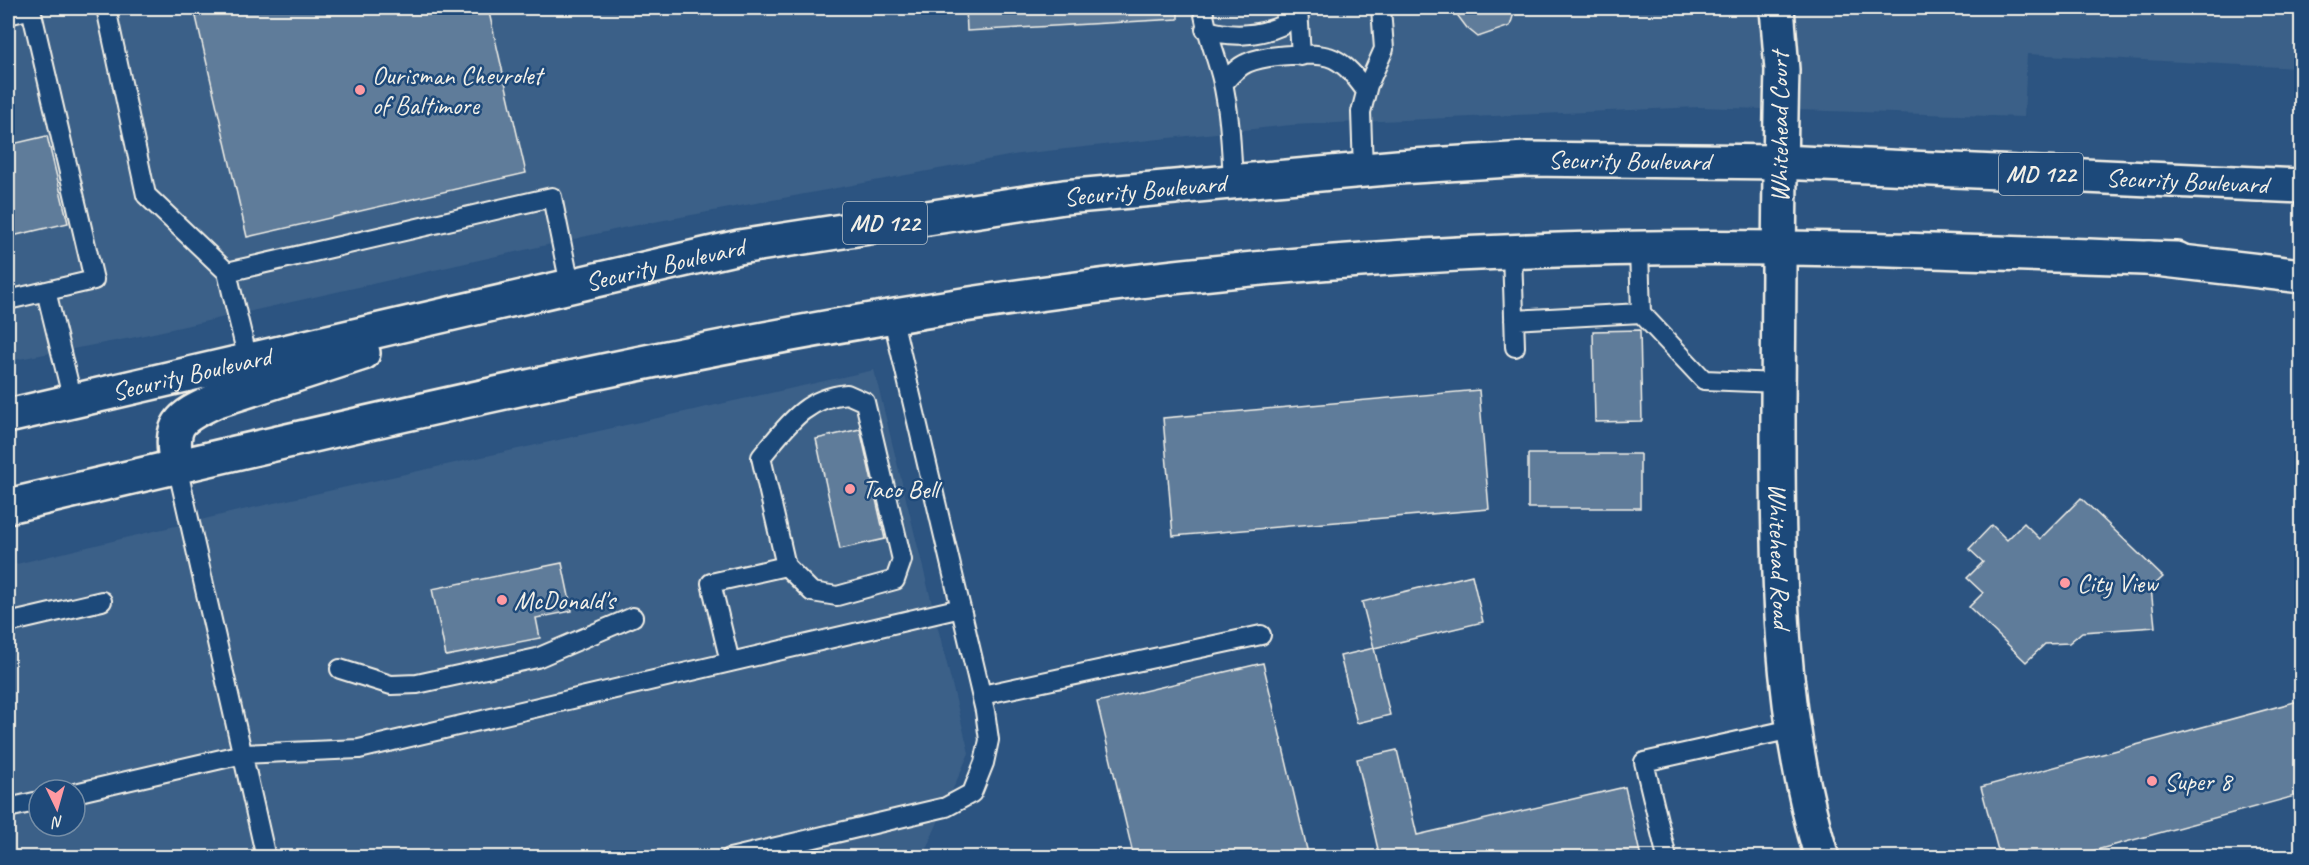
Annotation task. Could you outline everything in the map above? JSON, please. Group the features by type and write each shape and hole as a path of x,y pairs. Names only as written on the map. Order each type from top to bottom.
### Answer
{"main road":[{"name":"Whitehead Court","path":"1777,8 1782,70 1778,248"},
{"name":"Security Boulevard","path":"8,416 739,247 876,224 1064,197 1363,170 1526,159 1780,162 2301,186"},
{"path":"8,506 177,466 616,369 892,315 1081,288 1402,258 1512,252 1778,248 2301,262"},
{"name":"Whitehead Road","path":"1778,248 1778,560 1784,662 1792,729 1807,806 1822,858"},
{"path":"2148,258 2301,276"},
{"path":"177,466 172,439 180,423 192,412 215,401 570,285"}],"lane":[{"path":"106,8 146,195 227,272 249,360"},
{"path":"1203,8 1205,29 1223,84 1230,117 1233,181"},
{"path":"1205,29 1218,34 1268,32 1283,25 1290,8"},
{"path":"1298,8 1300,56"},
{"path":"1363,170 1361,112 1366,91 1384,49 1381,8"},
{"path":"8,15 31,9 94,280 8,300"},
{"path":"1223,84 1245,63 1260,59 1300,56 1332,58 1351,71 1366,91"},
{"path":"227,272 552,197 570,285"},
{"path":"1639,250 1641,313 1704,380 1778,383"},
{"path":"1512,252 1515,347"},
{"path":"46,291 73,401"},
{"path":"1514,320 1641,313"},
{"path":"730,858 945,807 972,793 984,764 989,740 982,695 892,315"},
{"path":"847,394 865,402 902,560 895,580 837,596 812,592 786,566 761,457 797,413 828,396 847,394"},
{"path":"177,466 266,858"},
{"path":"730,662 711,583 786,566"},
{"path":"8,623 102,601"},
{"path":"87,790 243,754 359,749 961,608"},
{"path":"340,669 391,685 417,684 537,658 633,617"},
{"path":"982,695 1262,635"},
{"path":"1667,858 1644,762 1792,729"},
{"path":"8,808 27,804"}],"shaded area":[{"path":"8,8 2301,8 2301,68 2027,54 2024,117 1699,107 1291,125 1019,154 627,227 131,338 8,361"},
{"path":"874,370 969,753 925,851 927,857 8,857 8,566 238,511"}],"building":[{"name":"Ourisman Chevrolet of Baltimore","path":"194,8 488,8 526,173 247,237"},
{"path":"966,8 1178,8 1178,19 967,31"},
{"path":"1458,8 1609,8 1514,13 1510,26 1478,37 1458,16"},
{"path":"47,136 68,223 8,237 8,145"},
{"path":"1640,330 1642,421 1595,422 1593,331"},
{"path":"1479,390 1489,509 1173,536 1163,418"},
{"name":"Taco Bell","path":"860,429 885,539 840,549 816,439"},
{"path":"1528,454 1640,454 1640,508 1528,508"},
{"name":"City View","path":"2081,498 2163,577 2151,588 2155,627 2082,632 2069,643 2045,644 2026,662 1969,607 1983,593 1967,578 1983,562 1969,549 1992,525 2007,540 2024,523 2040,539"},
{"name":"McDonald's","path":"562,563 572,611 536,618 540,638 446,656 432,589"},
{"path":"1472,575 1483,622 1374,648 1362,602"},
{"path":"1374,648 1390,715 1357,723 1340,656"},
{"path":"1263,663 1309,858 1134,858 1097,702"},
{"name":"Super 8","path":"2302,700 2302,794 2067,858 2000,858 1981,787"},
{"path":"1397,750 1417,835 1625,787 1641,858 1380,858 1357,759"}],"place":[{"name":"Ourisman Chevrolet of Baltimore","path":"360,90"},
{"name":"Taco Bell","path":"850,489"},
{"name":"City View","path":"2065,583"},
{"name":"McDonald's","path":"502,600"},
{"name":"Super 8","path":"2152,781"}]}
